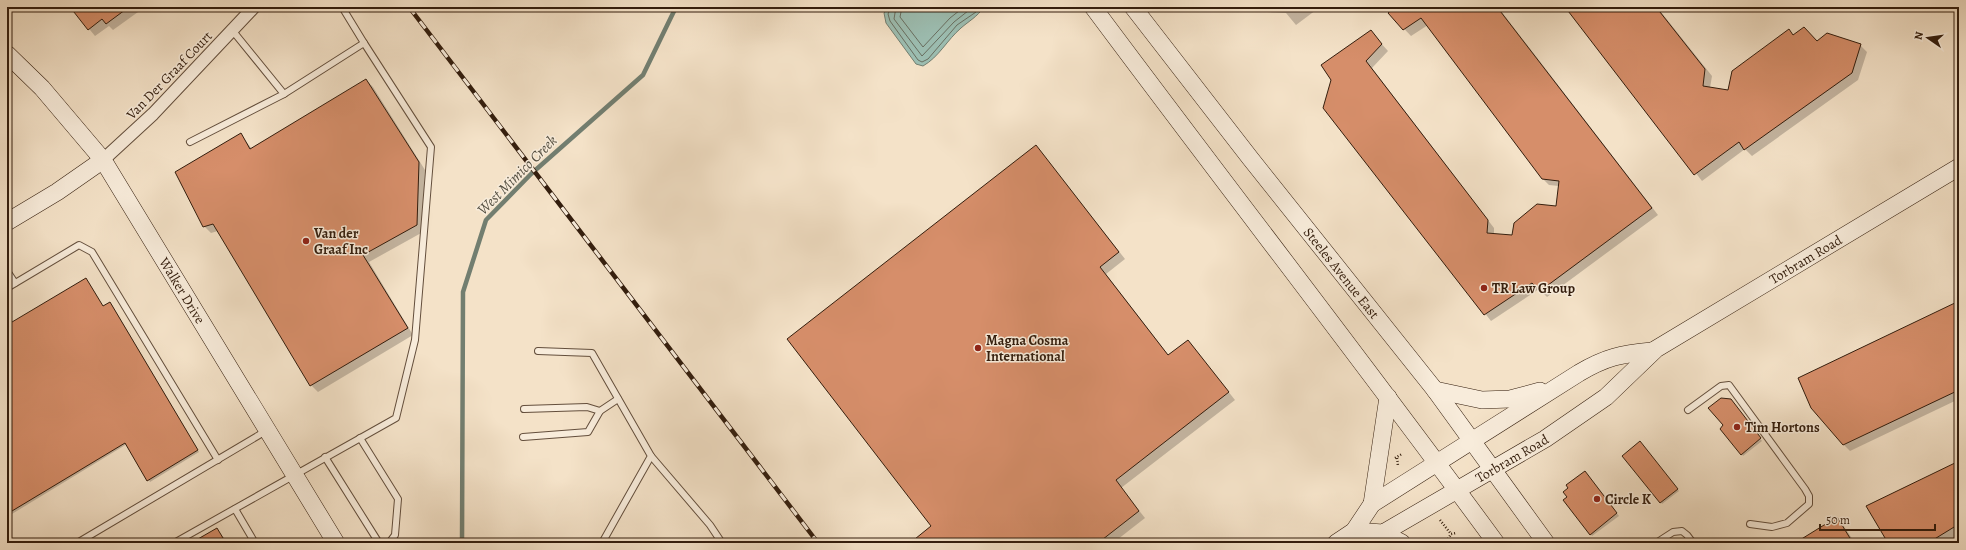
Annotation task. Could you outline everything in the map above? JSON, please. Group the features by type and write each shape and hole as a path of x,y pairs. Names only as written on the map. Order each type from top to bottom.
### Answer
{"main road":[{"path":"1093,7 1437,462 1496,543"},
{"name":"Steeles Avenue East","path":"1133,7 1250,158 1436,390 1546,543"},
{"name":"Walker Drive","path":"7,54 42,88 102,160 266,431 295,475 336,543"},
{"path":"7,222 57,192 102,160"},
{"name":"Torbram Road","path":"1383,533 1545,439 1606,397 1629,377 1652,351 1959,167"},
{"name":"Torbram Road","path":"1336,543 1354,530 1372,504 1600,360 1625,353 1652,351"},
{"path":"1436,390 1482,400 1510,400 1558,386"},
{"path":"1372,504 1388,397"},
{"path":"1354,530 1383,533 1402,543"}],"street":[{"name":"Van Der Graaf Court","path":"102,160 153,114 254,7"}],"lane":[{"path":"174,543 396,418 413,347 431,147 342,7"},
{"path":"232,30 284,94"},
{"path":"190,142 284,94 364,43"},
{"path":"7,288 79,245 92,252 218,460"},
{"path":"7,271 15,283"},
{"path":"538,351 592,353 651,456 710,525 722,543"},
{"path":"1688,410 1721,386 1729,386 1809,496 1809,504 1787,523 1772,528 1750,524"},
{"path":"523,437 588,432 600,411 618,399"},
{"path":"524,409 587,407 600,411"},
{"path":"77,543 266,431"},
{"path":"360,438 398,499 395,535 389,543"},
{"path":"602,543 651,456"},
{"path":"325,457 379,543"},
{"path":"235,509 255,543"},
{"path":"1656,543 1673,532 1682,531 1693,543"}],"path":[{"path":"1398,466 1397,458 1402,454"},
{"path":"1440,520 1451,534"},
{"path":"1448,539 1451,534 1456,533"}],"water":[{"path":"888,7 984,7 956,33 934,58 923,66 916,64 886,23 884,13"}],"building":[{"path":"70,7 129,7 106,24 102,19 88,30"},
{"path":"1395,7 1497,7 1652,208 1540,291 1532,283 1484,315 1323,108 1331,80 1321,65 1371,30 1382,44 1366,61 1488,220 1487,233 1512,235 1514,223 1537,204 1556,206 1559,181 1542,179 1421,18 1403,30 1388,13"},
{"path":"1565,7 1656,7 1705,69 1703,86 1728,90 1732,71 1789,29 1793,35 1804,27 1817,41 1827,33 1861,44 1852,73 1744,150 1739,142 1694,175"},
{"name":"Van der Graaf Inc","path":"366,79 419,162 417,225 363,255 408,328 310,386 213,224 203,227 175,172 241,133 250,149"},
{"name":"Magna Cosma International","path":"1036,145 1119,252 1100,267 1168,355 1188,340 1229,392 1116,480 1139,511 1098,543 910,543 931,526 787,339"},
{"path":"86,278 103,306 110,302 198,450 147,481 125,443 7,514 7,325"},
{"path":"1959,301 1959,390 1843,445 1811,408 1798,378"},
{"name":"Tim Hortons","path":"1721,398 1731,399 1761,438 1741,455 1720,429 1723,425 1708,408"},
{"path":"1640,441 1678,489 1660,503 1622,456"},
{"path":"1959,461 1959,524 1928,543 1888,543 1866,506"},
{"path":"1585,471 1617,513 1590,535 1563,500 1567,497 1563,492 1568,488 1566,485"},
{"path":"1837,517 1853,543 1795,543"},
{"path":"217,528 226,543 191,543"}],"waterway":[{"name":"West Mimico Creek","path":"462,543 463,292 486,220 531,174 643,75 676,7"}],"railway":[{"path":"409,7 818,543"}],"place":[{"name":"Van der Graaf Inc","path":"306,241"},
{"name":"TR Law Group","path":"1484,288"},
{"name":"Magna Cosma International","path":"978,348"},
{"name":"Tim Hortons","path":"1737,427"},
{"name":"Circle K","path":"1597,499"}]}
